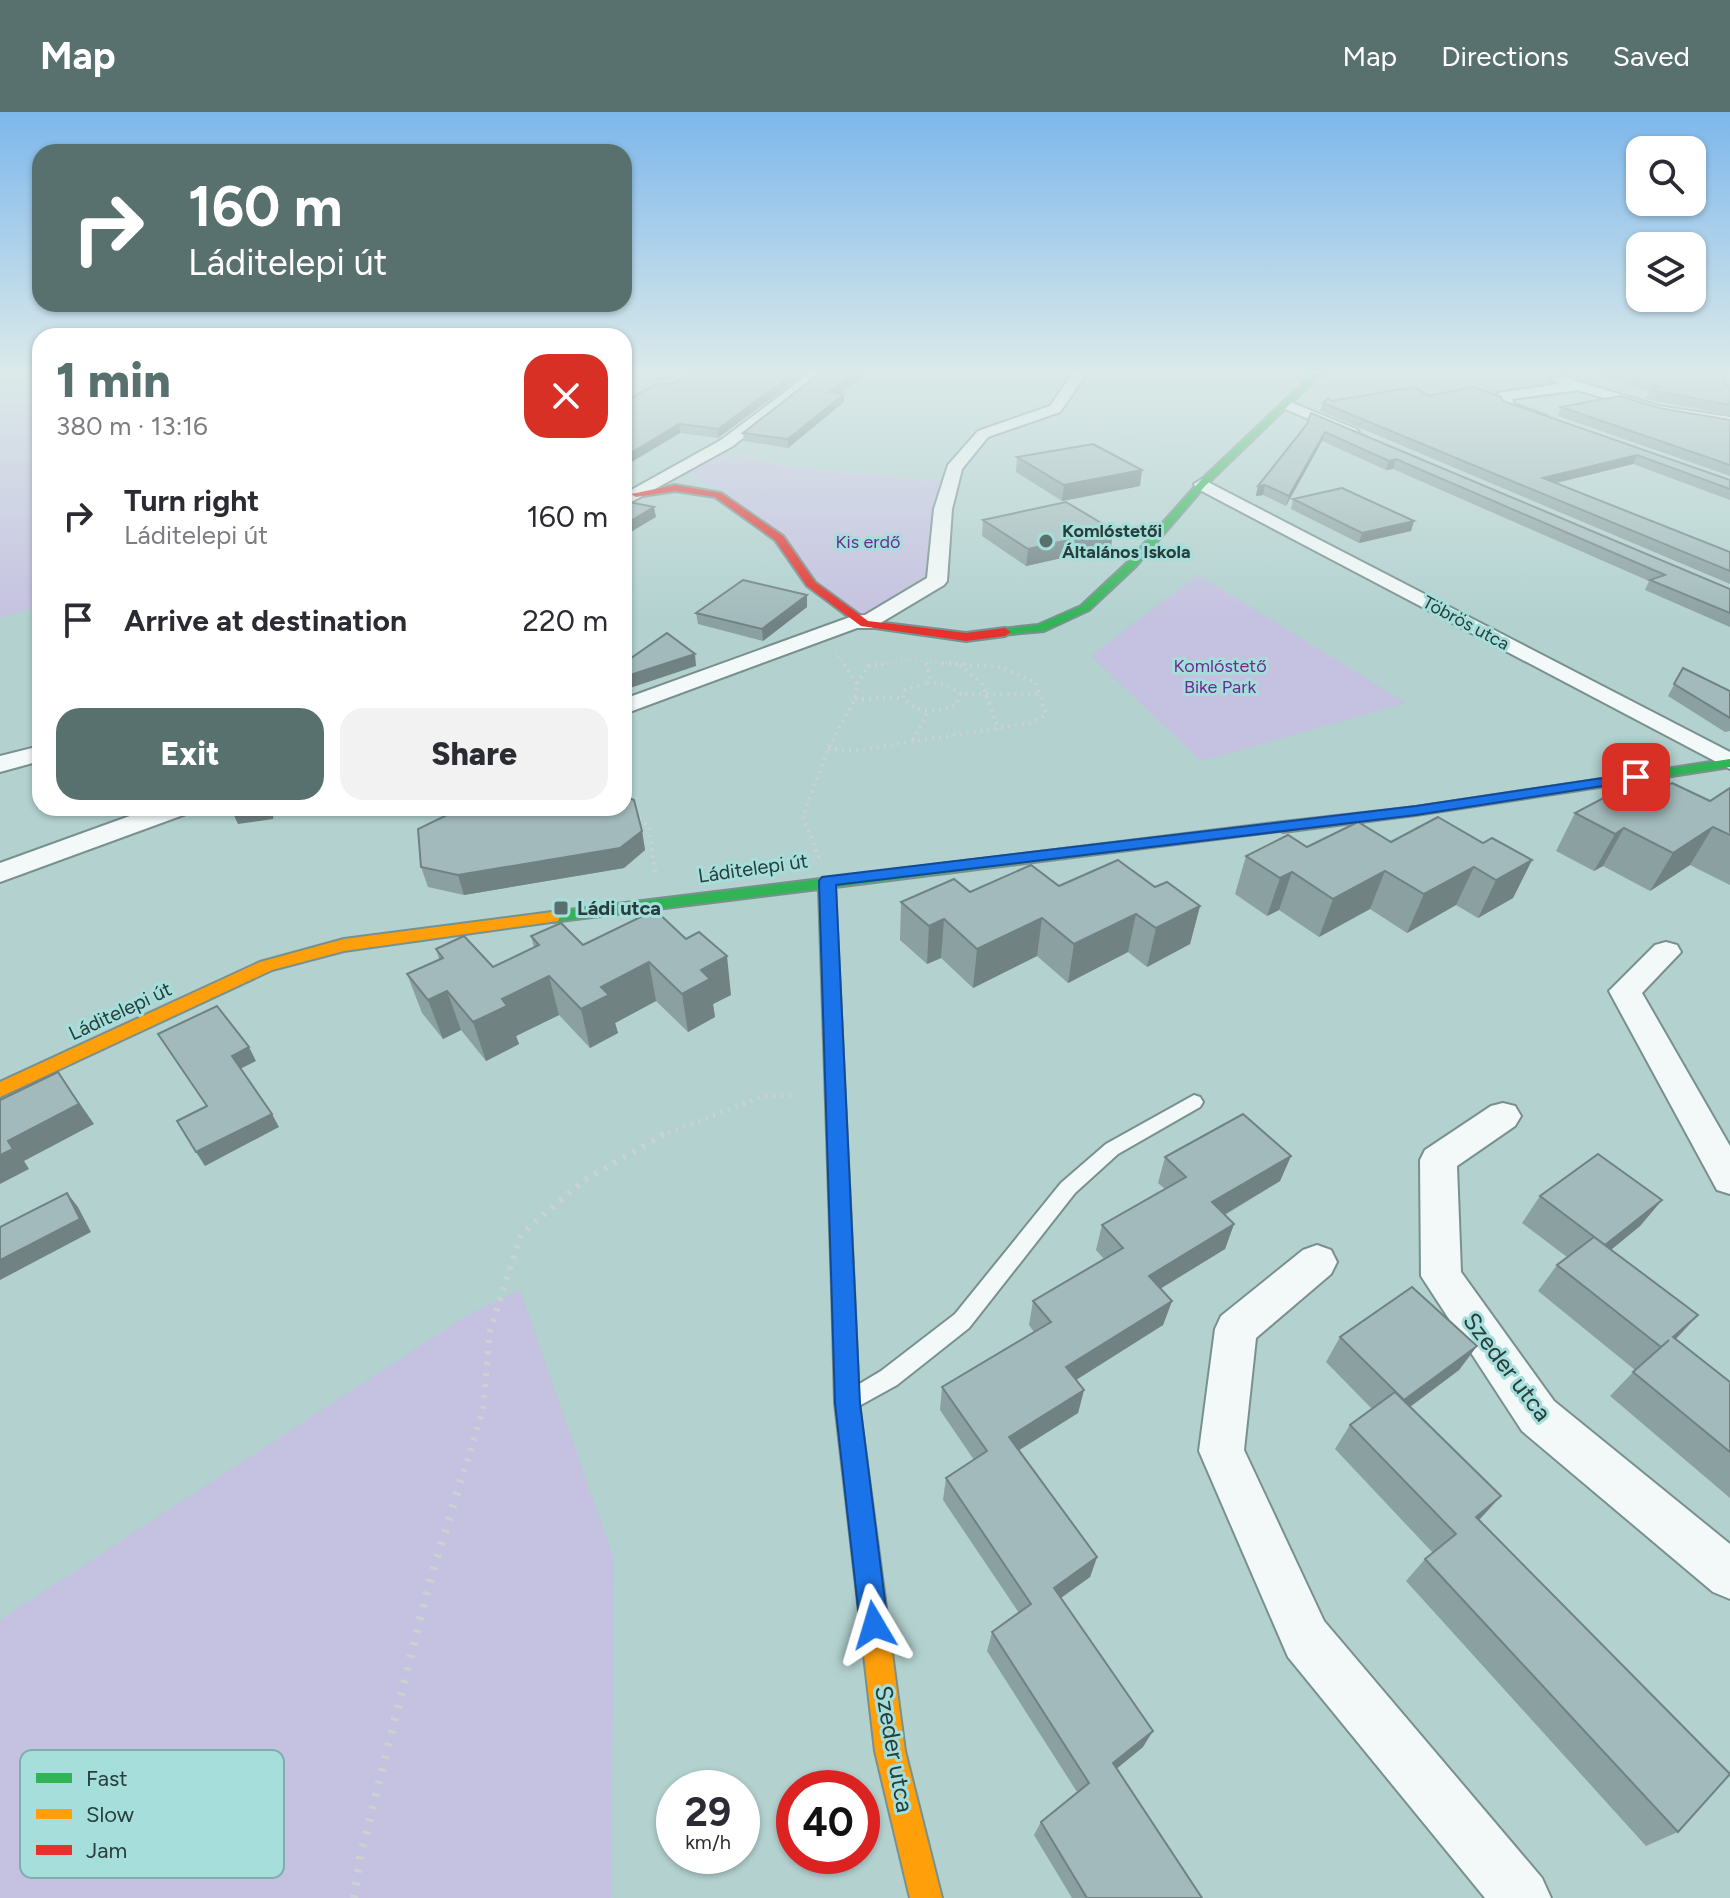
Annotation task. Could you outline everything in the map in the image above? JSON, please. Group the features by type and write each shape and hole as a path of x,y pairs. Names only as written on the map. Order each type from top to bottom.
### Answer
{"street":[{"path":"632,497 703,456"},
{"path":"632,704 862,622 937,581 943,509 954,468 964,456"},
{"path":"632,498 675,488 718,495 779,538 811,584 862,622 966,637 1040,628 1085,608 1132,564 1230,456"},
{"name":"Töbrös utca","path":"1202,484 1730,762"},
{"path":"0,764 32,755"},
{"name":"Láditelepi út","path":"0,1090 266,966 344,945 827,881 1416,811 1730,762"},
{"path":"0,873 155,816"},
{"name":"Szeder utca","path":"827,881 847,1403 890,1751 926,1898"},
{"path":"1666,952 1625,991 1730,1179"},
{"name":"Szeder utca","path":"1503,1116 1438,1160 1441,1276 1538,1416 1730,1575"},
{"path":"1317,1262 1236,1329 1221,1451 1306,1639 1522,1898"}],"lane":[{"path":"847,1403 889,1378 962,1321 1068,1188 1112,1149 1194,1102"}],"path":[{"path":"736,456 803,468 950,482"},
{"path":"1087,524 1109,519 1090,503"},
{"path":"824,635 857,684"},
{"path":"827,881 803,816 828,749 855,699 857,684 868,666 883,662 926,662 1001,667 1036,683 1046,714 1030,723 999,730 859,750 828,749"},
{"path":"926,662 931,681"},
{"path":"960,665 975,676 988,694 989,709 999,730"},
{"path":"903,698 905,690 931,681 952,686 960,694 1040,694"},
{"path":"903,698 908,704 928,712 956,705 960,694"},
{"path":"855,699 903,698"},
{"path":"913,741 928,712"},
{"path":"632,813 649,826 653,869 659,885"},
{"path":"354,1898 360,1858 429,1584 483,1410 490,1331 521,1234 583,1181 673,1129 763,1096 833,1094"}],"green space":[{"path":"0,456 32,456 32,608 0,618"},
{"name":"Kis erdő","path":"719,456 737,456 803,468 950,482 937,581 860,620 725,493 691,473 693,468"},
{"name":"Komlóstető Bike Park","path":"1198,575 1406,703 1201,761 1091,656"},
{"path":"520,1290 614,1559 611,1898 0,1898 0,1620 466,1316"}],"building":[{"path":"1116,456 1142,470 1064,485 1017,457"},
{"path":"1281,456 1311,456 1289,496 1265,485 1258,486"},
{"path":"1379,456 1414,456 1730,589 1730,613 1650,580 1665,575 1396,459 1389,461"},
{"path":"1452,456 1631,456 1543,478 1730,552 1730,571"},
{"path":"1641,456 1662,456 1730,480 1730,489"},
{"path":"1705,456 1730,456 1730,465"},
{"path":"1342,488 1414,521 1362,533 1293,499"},
{"path":"1066,502 1113,530 1028,549 983,520"},
{"path":"632,503 654,507 632,520"},
{"path":"743,580 807,595 762,629 696,613"},
{"path":"667,633 695,654 632,674 632,657"},
{"path":"1683,668 1730,691 1730,718 1674,684"},
{"path":"1672,783 1710,801 1730,788 1730,835 1713,827 1673,853 1624,828 1615,834 1575,813 1609,795 1631,806"},
{"path":"632,799 642,831 620,848 458,875 421,867 418,829 445,816 632,816"},
{"path":"1438,817 1483,843 1492,838 1532,860 1496,880 1474,867 1424,894 1385,871 1333,899 1292,872 1280,878 1246,856 1288,835 1307,847 1358,822 1391,842"},
{"path":"1118,860 1155,887 1167,882 1200,906 1156,928 1136,914 1074,944 1042,918 977,949 944,919 929,926 901,902 954,879 970,892 1031,865 1059,886"},
{"path":"655,910 686,939 699,932 727,956 701,970 710,979 682,994 649,962 601,987 609,995 581,1009 549,976 502,999 507,1006 473,1022 447,991 428,1000 407,974 443,958 436,949 464,936 493,967 539,945 531,936 561,923 583,945"},
{"path":"217,1006 249,1047 232,1056 272,1114 196,1152 177,1121 207,1106 158,1034"},
{"path":"58,1072 79,1104 8,1141 13,1149 0,1155 0,1100"},
{"path":"1243,1114 1291,1156 1212,1202 1234,1224 1149,1276 1172,1301 1066,1367 1084,1390 1009,1437 1097,1557 1054,1588 1153,1731 1113,1763 1202,1898 1087,1898 1041,1822 1089,1783 992,1632 1031,1604 946,1478 987,1451 942,1387 1051,1322 1033,1301 1123,1248 1102,1225 1186,1177 1165,1157"},
{"path":"1598,1154 1662,1200 1605,1245 1540,1196"},
{"path":"67,1193 80,1219 0,1260 0,1227"},
{"path":"1594,1237 1698,1315 1673,1337 1730,1382 1730,1452 1633,1372 1669,1340 1661,1347 1557,1265"},
{"path":"1412,1287 1477,1346 1404,1400 1340,1337"},
{"path":"1395,1392 1501,1496 1476,1517 1730,1774 1678,1832 1425,1559 1456,1534 1350,1425"}],"traffic: fast":[{"path":"1005,632 1040,628 1085,608 1132,564 1202,484 1231,456"},
{"path":"1608,782 1730,763"},
{"path":"552,917 1283,827"},
{"path":"827,881 843,1288"}],"traffic: slow":[{"path":"0,1090 266,966 344,945 552,917"},
{"path":"843,1288 847,1403 890,1751 926,1898"}],"traffic: jam":[{"path":"636,494 675,488 718,495 779,538 811,584 865,624 966,637 1005,632"},
{"path":"1283,827 1608,782"}],"place":[{"name":"Komlóstetői Általános Iskola","path":"1046,541"},
{"name":"Ládi utca","path":"561,908"}],"route":[{"path":"874,1625 847,1403 827,881 1416,811 1636,777"}]}
